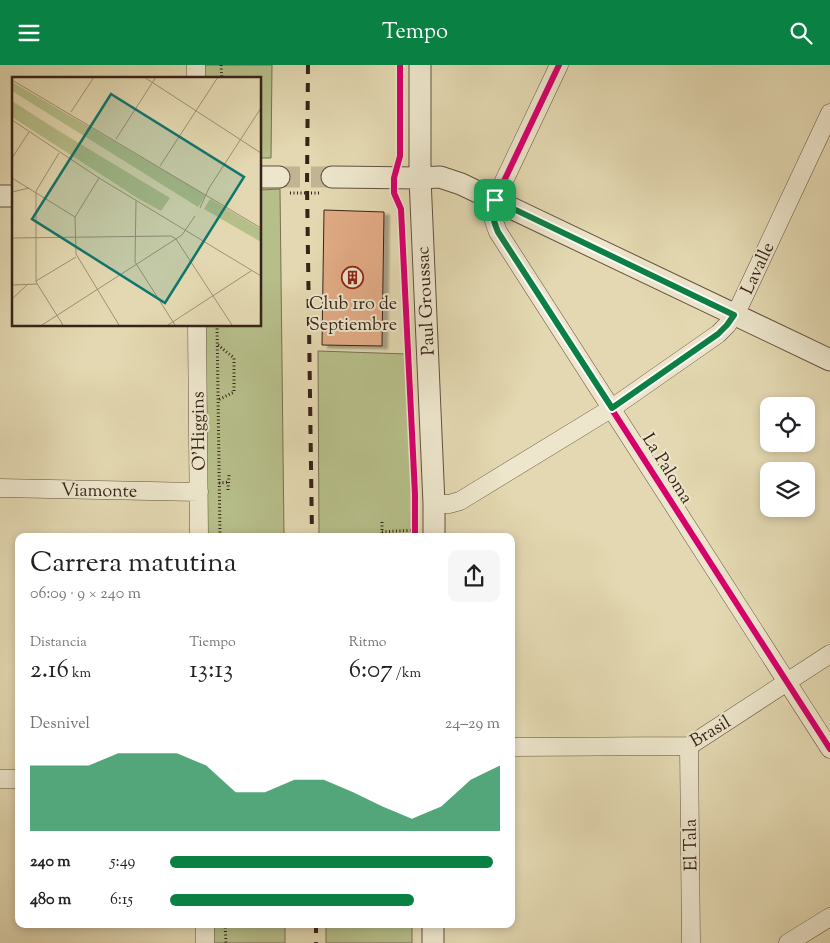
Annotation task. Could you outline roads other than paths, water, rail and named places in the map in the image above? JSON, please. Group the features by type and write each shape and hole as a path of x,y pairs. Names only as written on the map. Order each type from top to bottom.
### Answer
{"street":[{"name":"Paul Groussac","path":"420,65 420,179 434,504 421,533"},
{"path":"495,200 559,65"},
{"name":"Lavalle","path":"434,504 449,504 460,501 612,408 718,334 734,315 830,113"},
{"path":"332,177 420,179 440,177 461,184 830,359"},
{"name":"La Paloma","path":"495,200 492,210 498,232 830,749"},
{"name":"O'Higgins","path":"197,326 199,533"},
{"name":"Viamonte","path":"0,488 199,492"},
{"name":"Brasil","path":"515,747 689,746 830,654"},
{"name":"El Tala","path":"689,746 691,943"},
{"path":"0,779 15,779"},
{"path":"788,943 830,917"},
{"path":"205,928 205,943"},
{"path":"432,943 433,928"}],"tunnel":[{"path":"279,177 332,177"}],"railway":[{"path":"308,65 307,185 312,533"},
{"path":"316,928 316,943"}],"place":[{"name":"Club 1ro de Septiembre","path":"353,278"}]}
